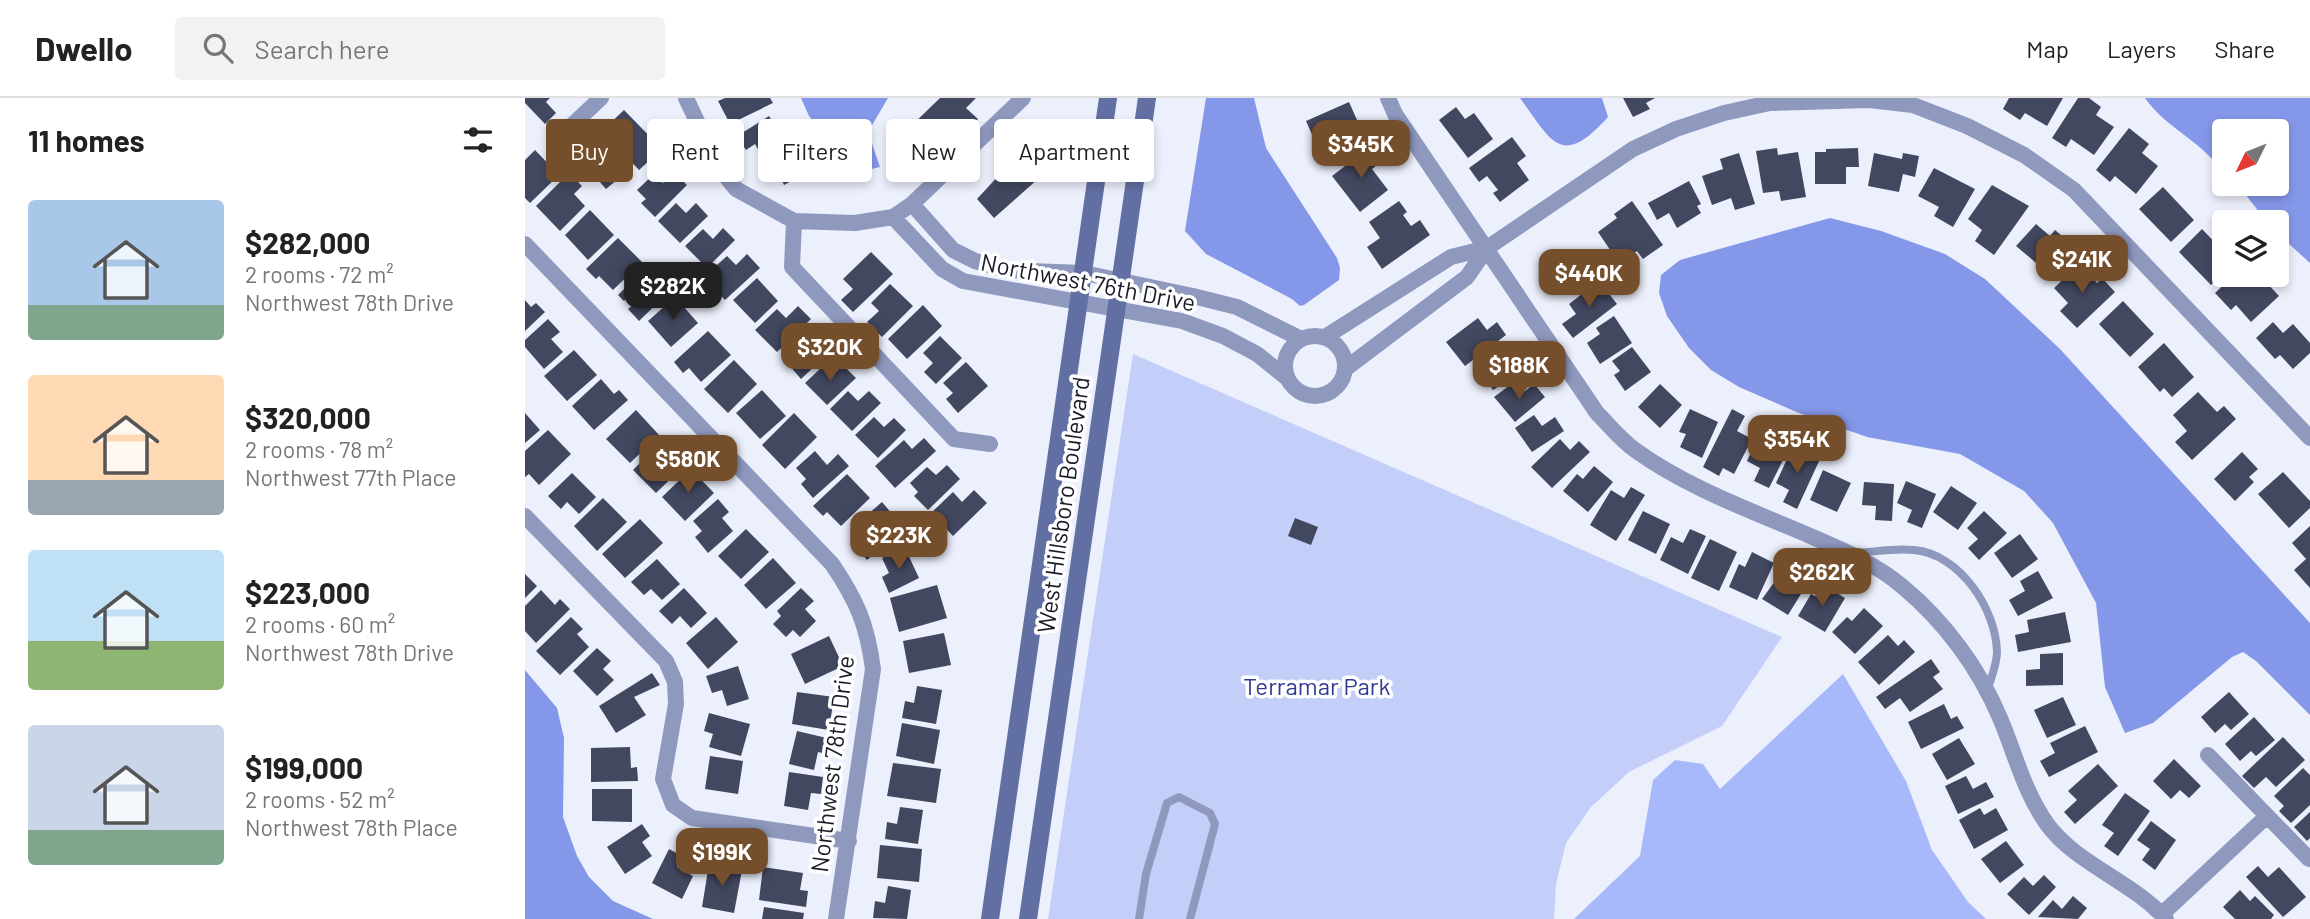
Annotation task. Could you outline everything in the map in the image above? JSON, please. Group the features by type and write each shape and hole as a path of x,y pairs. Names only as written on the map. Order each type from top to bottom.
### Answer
{"street":[{"path":"579,119 601,98"},
{"path":"686,98 719,168 736,188 794,221 855,223 893,217 912,204 1023,98"},
{"name":"West Hillsboro Boulevard","path":"990,919 1108,98"},
{"name":"West Hillsboro Boulevard","path":"1028,919 1147,98"},
{"path":"1388,98 1395,114 1597,413 1632,449 1704,490 1848,553 1903,586 1942,626 1977,672 1988,692 2031,798 2047,825 2068,847 2122,880 2164,916 2266,817"},
{"path":"1487,248 1467,277 1345,369 1337,387 1319,396 1300,393 1287,378 1285,359 1294,344 1301,339 1325,337 1389,299 1451,257 1487,248 1633,149 1700,121 1770,103 1914,101 2024,155 2074,190 2310,438"},
{"name":"Northwest 76th Drive","path":"912,204 953,250 975,261 1005,270 1084,273 1237,307 1301,339"},
{"name":"Northwest 76th Drive","path":"893,217 942,269 963,281 1117,312 1182,321 1223,336 1257,354 1287,378"},
{"path":"794,221 792,267 954,439 990,444"},
{"name":"Northwest 78th Drive","path":"525,244 832,564 856,599 869,633 873,669 836,919"},
{"path":"1389,299 1405,323"},
{"path":"1325,337 1340,349 1345,369"},
{"path":"525,516 666,661 675,682 676,704 663,779 673,805 692,818 849,841"},
{"path":"2208,755 2309,859"}],"lane":[{"path":"1848,553 1916,550 1943,560 1966,579 1988,610 1997,653 1988,692"},
{"path":"1139,919 1146,874 1167,803 1179,797 1210,813 1215,824 1191,919"}],"green space":[{"name":"Terramar Park","path":"1133,354 1782,637 1722,726 1629,772 1591,807 1566,843 1556,884 1554,919 1048,919"}],"shaded area":[{"path":"801,98 888,98 872,125 872,119 812,119"},
{"path":"1206,98 1254,98 1266,148 1337,258 1339,280 1304,305 1300,306 1292,299 1206,254 1185,231"},
{"path":"1520,98 1602,98 1608,117 1579,142 1558,144 1541,127"},
{"path":"2145,98 2310,98 2310,263 2289,244 2289,210 2258,210 2247,196 2289,196 2289,119 2212,119 2212,159 2154,109"},
{"path":"872,144 880,167 872,169"},
{"path":"1830,218 1881,231 1945,254 1985,279 2060,349 2310,623 2310,715 2256,661 2243,652 2232,657 2153,723 2125,733 2105,687 2096,603 2053,523 2024,491 1960,454 1867,437 1799,413 1739,387 1711,370 1689,348 1667,316 1659,293 1661,275 1680,260"},
{"path":"525,670 557,708 564,738 563,817 577,856 589,877 613,901 653,919 525,919"},
{"path":"1843,674 1906,781 1932,850 1968,902 1986,919 1574,919 1640,856 1653,780 1675,760 1703,764 1720,789"}],"building":[{"path":"525,98 550,98 546,102 556,113 546,119 545,124 525,103"},
{"path":"725,98 770,98 773,103 740,119 727,119 718,101"},
{"path":"940,98 976,98 966,108 978,119 918,119"},
{"path":"1623,98 1655,98 1646,103 1650,109 1633,117"},
{"path":"2009,98 2063,98 2047,126 2025,113 2020,120 2003,109"},
{"path":"2078,98 2089,98 2101,107 2096,115 2114,127 2094,155 2071,139 2066,147 2052,138"},
{"path":"1349,102 1357,120 1343,126 1353,147 1328,158 1324,146 1318,148 1306,121"},
{"path":"1456,107 1465,119 1474,113 1493,139 1468,158 1439,120"},
{"path":"624,110 633,119 615,119"},
{"path":"633,119 647,134 647,163 639,170 633,164"},
{"path":"758,123 758,149 755,144 746,150 744,132"},
{"path":"2129,128 2149,144 2142,153 2158,166 2136,194 2115,176 2110,182 2096,170"},
{"path":"1512,137 1526,156 1517,163 1529,180 1500,202 1493,193 1498,190 1487,176 1479,182 1469,168"},
{"path":"1370,147 1381,162 1372,169 1388,190 1360,212 1332,176"},
{"path":"1777,148 1778,155 1798,152 1806,197 1781,201 1779,191 1763,193 1756,151"},
{"path":"1858,148 1859,167 1846,167 1846,184 1815,184 1815,152"},
{"path":"535,150 546,161 546,182 552,182 530,203 525,198 525,160"},
{"path":"1739,153 1755,204 1735,210 1731,198 1712,205 1702,176 1723,169 1720,159"},
{"path":"1874,153 1902,159 1903,153 1919,156 1915,177 1903,174 1899,192 1868,186"},
{"path":"1934,168 1975,189 1953,227 1934,216 1939,207 1918,196"},
{"path":"647,181 684,182 687,185 655,217 641,203 646,199 637,190"},
{"path":"994,181 1034,182 994,218 977,199"},
{"path":"1689,181 1701,204 1697,206 1701,213 1677,228 1669,213 1657,220 1648,203"},
{"path":"560,182 578,182 582,186 574,194 585,206 560,231 536,206"},
{"path":"600,182 614,182 606,189"},
{"path":"1992,185 2029,206 1994,255 1975,241 1982,230 1968,219"},
{"path":"2163,187 2194,220 2171,242 2139,209"},
{"path":"1399,201 1407,212 1403,215 1411,226 1420,220 1430,235 1382,269 1367,247 1380,238 1369,222"},
{"path":"1632,201 1663,245 1643,259 1637,251 1619,263 1598,232 1617,218 1614,214"},
{"path":"676,203 686,213 696,203 708,216 680,243 658,221"},
{"path":"590,210 614,235 588,260 565,235"},
{"path":"2036,224 2050,236 2055,230 2075,247 2062,262 2052,254 2041,267 2016,246"},
{"path":"723,228 735,240 707,268 685,246 703,229 713,239"},
{"path":"2202,229 2212,239 2212,284 2211,285 2179,252"},
{"path":"618,238 642,262 613,290 599,276 596,279 586,269"},
{"path":"871,252 893,274 853,312 841,300 853,289 843,279"},
{"path":"747,254 760,268 725,300 713,287 717,283 708,273 727,256 736,265"},
{"path":"651,263 674,287 639,321 628,309 634,304 628,297 624,301 618,295"},
{"path":"2079,264 2097,283 2102,278 2115,292 2077,328 2060,311 2068,303 2054,288"},
{"path":"757,278 778,301 755,323 733,300"},
{"path":"1599,281 1617,304 1573,338 1562,324 1576,314 1569,304"},
{"path":"890,284 913,306 882,337 867,322 879,311 871,303"},
{"path":"2221,287 2271,287 2279,296 2251,322 2236,305 2231,310 2215,293"},
{"path":"675,297 698,323 671,347 648,321"},
{"path":"525,300 531,307 536,303 545,312 525,331"},
{"path":"2123,301 2154,334 2130,357 2099,324"},
{"path":"923,305 942,326 907,359 888,339"},
{"path":"798,306 811,319 777,352 755,330 777,309 786,318"},
{"path":"1614,316 1632,343 1600,364 1587,343 1600,334 1596,328"},
{"path":"1478,318 1487,330 1497,322 1506,335 1465,366 1446,342"},
{"path":"548,319 560,332 551,339 563,352 544,369 525,347 525,340"},
{"path":"2273,322 2283,333 2293,324 2310,343 2310,353 2293,369 2280,355 2275,359 2256,338"},
{"path":"708,331 731,355 701,382 689,368 683,373 674,362"},
{"path":"821,335 833,349 801,379 789,365 792,361 784,352 802,336 810,345"},
{"path":"940,336 962,358 936,384 924,372 933,363 923,353"},
{"path":"2164,343 2194,377 2172,397 2164,388 2160,392 2138,367"},
{"path":"1632,347 1651,372 1625,391 1614,375 1620,371 1612,361"},
{"path":"1502,349 1518,374 1493,390 1477,365"},
{"path":"574,350 597,375 567,401 544,376"},
{"path":"734,360 757,384 728,413 704,389"},
{"path":"966,362 988,386 958,413 946,399 953,393 943,383"},
{"path":"824,365 833,375 843,365 856,378 827,405 805,383"},
{"path":"601,379 614,394 619,390 628,400 594,430 572,406"},
{"path":"1534,384 1545,397 1515,422 1494,397 1510,385 1519,396"},
{"path":"1660,384 1682,405 1660,428 1638,407"},
{"path":"762,390 786,416 760,439 736,413"},
{"path":"848,391 858,401 869,391 881,403 852,431 830,409"},
{"path":"2198,392 2217,412 2224,406 2236,419 2192,460 2175,442 2187,431 2173,415"},
{"path":"1690,409 1718,422 1702,458 1680,447 1686,434 1679,432"},
{"path":"1732,409 1745,416 1737,431 1752,439 1734,474 1723,468 1719,476 1703,467"},
{"path":"636,410 659,435 630,463 606,439"},
{"path":"525,413 540,430 525,443"},
{"path":"794,413 817,437 785,469 762,445"},
{"path":"1534,415 1542,426 1555,417 1564,431 1532,452 1515,428"},
{"path":"874,417 884,427 894,418 906,430 878,458 855,435"},
{"path":"548,430 571,454 539,485 529,474 525,477 525,451"},
{"path":"924,438 936,451 895,488 875,466 904,440 912,449"},
{"path":"1560,439 1570,450 1579,441 1590,452 1552,488 1531,467"},
{"path":"1757,440 1786,454 1769,488 1754,481 1760,468 1747,461"},
{"path":"659,444 674,459 680,453 689,461 656,493 633,470"},
{"path":"1793,446 1820,459 1797,509 1783,502 1789,490 1776,483"},
{"path":"815,451 827,465 838,454 849,466 813,498 801,484 806,479 796,468"},
{"path":"2242,452 2258,469 2249,477 2254,482 2235,501 2214,479"},
{"path":"947,465 960,479 928,510 914,496 918,492 910,483 927,467 936,475"},
{"path":"1594,466 1613,482 1588,512 1563,491 1577,474 1583,479"},
{"path":"691,469 714,493 685,521 662,497"},
{"path":"1823,470 1851,483 1837,512 1810,500"},
{"path":"2283,472 2310,501 2310,508 2289,528 2258,494"},
{"path":"572,473 596,497 579,514 567,502 561,509 548,496"},
{"path":"847,474 870,498 841,526 827,512 823,516 813,506"},
{"path":"1906,481 1936,494 1922,528 1907,522 1912,510 1897,503"},
{"path":"1864,482 1894,484 1892,521 1875,520 1876,506 1862,505"},
{"path":"1951,486 1977,503 1958,530 1933,512"},
{"path":"1631,487 1645,495 1616,541 1590,525 1611,490 1624,498"},
{"path":"974,490 987,503 953,536 931,513 953,492 962,502"},
{"path":"603,498 627,522 597,551 574,526"},
{"path":"718,499 729,512 722,518 733,531 708,553 695,537 702,531 693,521"},
{"path":"882,502 904,528 867,560 856,546 861,541 851,529"},
{"path":"1643,511 1670,524 1656,554 1628,540"},
{"path":"1984,511 2007,533 1979,560 1968,548 1978,539 1967,528"},
{"path":"1295,518 1318,527 1311,545 1288,536"},
{"path":"640,519 663,543 625,578 602,554"},
{"path":"2310,526 2310,588 2294,570 2306,559 2292,543"},
{"path":"746,529 769,552 741,579 718,556"},
{"path":"1690,529 1706,536 1688,574 1660,560 1671,537 1683,543"},
{"path":"2020,534 2038,559 2012,578 1994,553"},
{"path":"1710,539 1737,552 1719,591 1691,578"},
{"path":"905,548 919,578 889,593 882,577 889,573 882,558"},
{"path":"1752,552 1774,563 1757,600 1729,587 1739,564 1745,567"},
{"path":"773,558 796,583 766,609 744,585"},
{"path":"657,559 680,584 662,600 651,589 644,595 631,582"},
{"path":"1786,566 1809,581 1788,615 1762,599"},
{"path":"2038,571 2053,598 2018,616 2009,600 2025,591 2020,581"},
{"path":"525,574 537,586 525,598"},
{"path":"937,585 947,618 899,632 890,598"},
{"path":"1824,585 1845,598 1825,632 1798,616 1811,594 1817,597"},
{"path":"684,588 707,613 691,628 680,616 672,624 659,611"},
{"path":"801,588 814,601 805,609 816,621 800,637 793,630 786,637 773,624 781,616 777,611"},
{"path":"541,590 555,605 560,599 570,609 536,643 525,631 525,606"},
{"path":"1864,608 1883,626 1855,654 1832,632 1847,617 1852,621"},
{"path":"2065,612 2071,642 2018,652 2015,635 2029,632 2027,620"},
{"path":"571,617 583,629 577,634 589,647 560,675 536,651"},
{"path":"716,617 738,642 708,669 686,643"},
{"path":"944,633 951,665 909,673 903,641"},
{"path":"1888,635 1898,646 1904,640 1915,652 1879,685 1858,662"},
{"path":"829,636 843,666 805,684 791,654"},
{"path":"597,648 611,661 603,669 614,680 597,696 573,671"},
{"path":"2063,653 2063,685 2026,686 2026,670 2040,669 2040,654"},
{"path":"1931,659 1940,672 1933,677 1943,689 1910,712 1900,698 1885,709 1876,697"},
{"path":"738,666 749,699 727,706 722,690 712,693 706,676"},
{"path":"652,673 660,685 634,697 646,715 616,733 599,706"},
{"path":"917,686 942,690 936,724 902,718 905,701 914,703"},
{"path":"797,692 834,697 829,730 792,724"},
{"path":"2229,692 2249,714 2231,730 2225,724 2215,733 2201,717"},
{"path":"2063,697 2076,725 2047,738 2034,710"},
{"path":"1944,704 1951,719 1957,716 1964,728 1921,749 1908,722"},
{"path":"709,713 750,724 741,756 709,747 713,734 704,731"},
{"path":"2254,717 2275,740 2256,756 2251,751 2240,761 2225,744"},
{"path":"902,723 940,730 934,764 896,756"},
{"path":"2085,726 2098,752 2049,777 2040,761 2055,753 2050,743"},
{"path":"797,731 831,739 827,754 818,752 814,770 789,764"},
{"path":"2283,737 2305,760 2276,787 2266,777 2254,788 2242,776"},
{"path":"1959,738 1975,764 1947,780 1932,754"},
{"path":"630,747 631,768 637,767 638,781 591,782 591,748"},
{"path":"710,756 743,761 738,794 705,789"},
{"path":"2174,759 2201,786 2189,798 2180,790 2171,799 2153,781"},
{"path":"893,763 941,769 936,803 887,796"},
{"path":"2098,764 2118,786 2075,824 2064,812 2077,800 2068,791"},
{"path":"2303,768 2310,775 2310,805 2291,823 2279,811 2284,806 2274,796"},
{"path":"789,772 823,777 821,794 811,793 808,810 784,806"},
{"path":"1966,776 1973,789 1986,782 1994,797 1958,814 1945,786"},
{"path":"592,789 632,789 632,822 592,821"},
{"path":"2125,793 2150,811 2118,856 2104,846 2114,833 2102,825"},
{"path":"900,807 923,810 918,844 885,839 887,822 897,824"},
{"path":"1980,808 1984,815 1996,808 2008,830 1974,849 1959,820"},
{"path":"2310,812 2310,838 2307,841 2294,827"},
{"path":"2151,821 2176,840 2155,870 2142,860 2150,849 2137,840"},
{"path":"642,824 650,836 642,842 652,856 625,874 607,847"},
{"path":"2006,841 2024,865 2000,883 1981,859"},
{"path":"880,845 922,849 919,882 877,878"},
{"path":"669,849 682,856 677,867 693,876 682,899 652,883"},
{"path":"709,864 742,870 734,913 702,907"},
{"path":"2258,866 2268,877 2279,867 2306,897 2283,917 2246,877"},
{"path":"763,867 803,873 800,890 808,891 806,907 759,900"},
{"path":"2044,875 2056,887 2029,915 2007,894 2024,877 2033,886"},
{"path":"888,886 911,890 907,919 873,918 875,901 885,903"},
{"path":"2240,890 2250,901 2255,896 2274,915 2271,919 2235,919 2223,907"},
{"path":"2073,896 2087,908 2078,919 2038,917 2053,900 2062,909"},
{"path":"764,907 804,913 803,919 762,919"}]}
